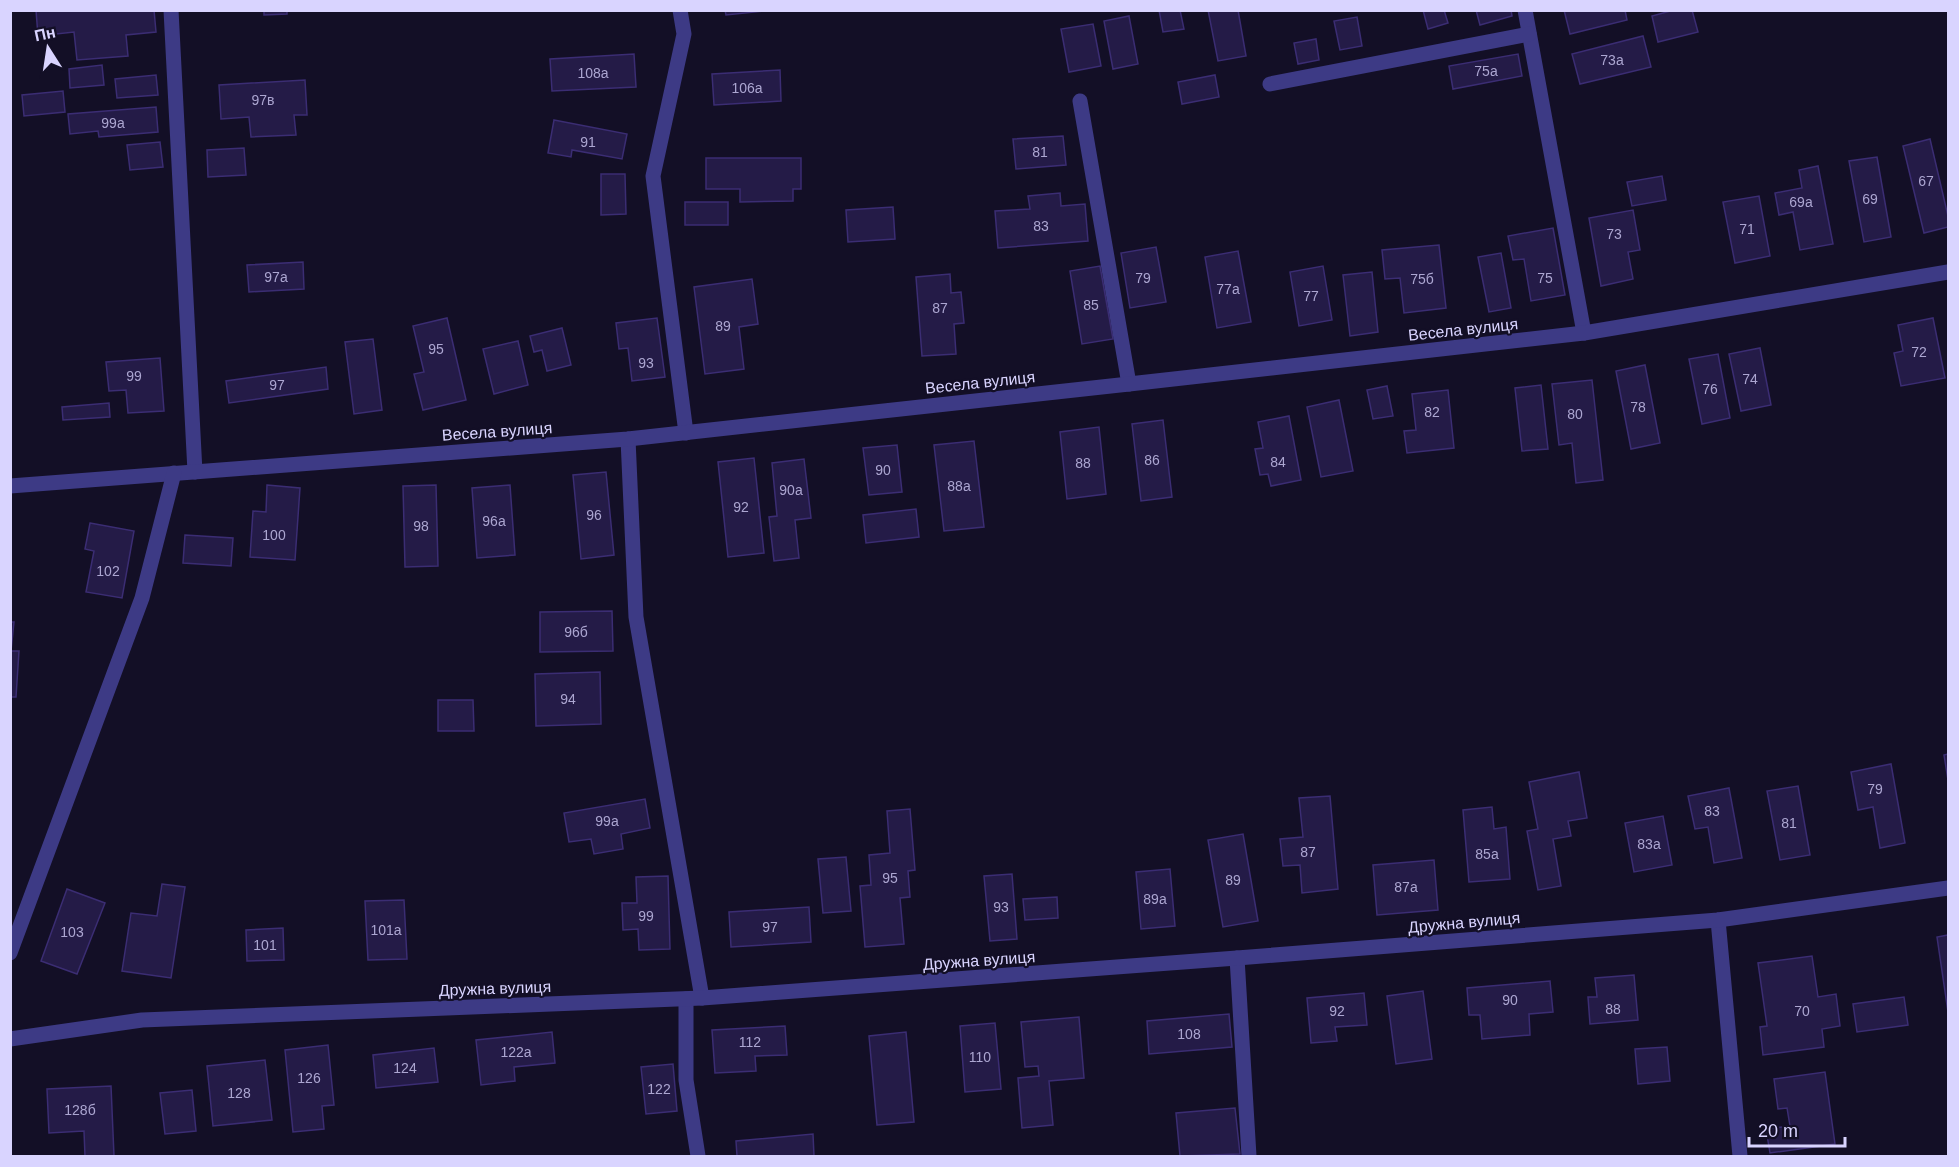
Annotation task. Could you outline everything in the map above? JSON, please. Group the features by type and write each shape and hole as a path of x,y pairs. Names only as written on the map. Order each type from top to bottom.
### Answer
{"street":[{"path":"171,10 195,471"},
{"path":"680,10 684,34 653,176 686,433"},
{"path":"1525,10 1584,333"},
{"path":"1270,84 1529,34"},
{"path":"1080,101 1129,384"},
{"name":"Весела вулиця","path":"10,486 686,433 1584,333 1948,272"},
{"path":"628,439 636,616 702,998"},
{"path":"10,953 141,598 174,473"},
{"name":"Дружна вулиця","path":"10,1039 142,1020 686,999 1237,958 1718,920 1948,888"},
{"path":"1718,920 1740,1156"},
{"path":"1237,958 1249,1156"},
{"path":"686,999 686,1080 698,1156"}],"building":[{"path":"36,10 154,10 156,32 126,35 128,56 77,60 74,32 38,36"},
{"path":"264,10 287,10 287,14 264,15"},
{"path":"725,10 773,10 726,15"},
{"path":"1159,10 1180,10 1184,29 1163,32"},
{"path":"1208,10 1238,10 1246,56 1218,61"},
{"path":"1423,10 1444,10 1448,23 1428,29"},
{"path":"1476,10 1511,10 1512,16 1480,25"},
{"path":"1564,10 1625,10 1627,20 1570,34"},
{"path":"1674,10 1692,10 1698,32 1658,42 1652,16"},
{"path":"1129,16 1138,64 1113,69 1104,21"},
{"path":"1357,17 1362,46 1340,50 1334,21"},
{"path":"1093,24 1101,66 1069,72 1061,29"},
{"path":"1643,36 1651,67 1580,84 1572,54"},
{"path":"1316,39 1319,60 1298,64 1294,43"},
{"path":"634,54 636,87 552,91 550,59"},
{"path":"1518,54 1522,76 1453,89 1449,66"},
{"path":"102,65 104,85 70,88 69,69"},
{"path":"780,70 781,101 714,105 712,74"},
{"path":"156,75 158,95 117,98 115,79"},
{"path":"1215,75 1219,97 1182,104 1178,82"},
{"path":"305,80 307,115 294,115 296,135 251,137 249,117 221,119 219,85"},
{"path":"63,91 65,112 24,116 22,95"},
{"path":"156,107 158,132 99,137 98,131 70,134 68,114"},
{"path":"554,120 627,134 622,159 572,150 571,157 548,153"},
{"path":"1063,136 1066,165 1016,169 1013,139"},
{"path":"1930,139 1948,216 1948,227 1924,233 1903,146"},
{"path":"160,142 163,167 130,170 127,145"},
{"path":"244,148 246,175 208,177 207,150"},
{"path":"1877,157 1891,237 1864,242 1849,161"},
{"path":"706,158 801,158 801,189 793,189 793,201 740,202 740,189 706,189"},
{"path":"1818,166 1833,244 1800,250 1793,212 1779,215 1775,193 1802,188 1799,170"},
{"path":"601,174 625,174 626,214 601,215"},
{"path":"1662,176 1666,200 1632,206 1627,182"},
{"path":"1060,193 1061,206 1085,204 1088,241 998,248 995,211 1030,209 1028,196"},
{"path":"1759,196 1770,256 1735,263 1723,202"},
{"path":"685,202 728,202 728,225 685,225"},
{"path":"893,207 895,239 848,242 846,210"},
{"path":"1633,210 1640,250 1628,252 1633,279 1601,286 1589,218"},
{"path":"1553,228 1565,295 1531,301 1524,259 1513,260 1508,236"},
{"path":"1439,245 1446,308 1404,313 1400,278 1385,279 1382,250"},
{"path":"1156,247 1166,302 1130,308 1121,253"},
{"path":"1238,251 1251,322 1217,328 1205,257"},
{"path":"1501,253 1511,308 1489,312 1478,257"},
{"path":"303,262 304,289 249,292 247,265"},
{"path":"1100,266 1113,339 1082,344 1070,271"},
{"path":"1323,266 1332,320 1299,326 1290,272"},
{"path":"1372,272 1378,332 1350,336 1343,275"},
{"path":"950,274 951,293 961,292 964,323 954,324 956,354 922,356 916,277"},
{"path":"752,279 758,324 739,327 744,369 705,374 694,287"},
{"path":"447,318 466,400 423,410 414,374 424,372 413,326"},
{"path":"657,318 665,377 632,381 628,348 619,349 616,323"},
{"path":"1933,318 1945,378 1901,386 1894,353 1903,351 1898,325"},
{"path":"562,328 571,365 547,371 542,350 534,352 530,336"},
{"path":"373,339 382,410 354,414 345,342"},
{"path":"518,341 528,385 494,394 483,349"},
{"path":"1760,348 1771,405 1741,411 1729,354"},
{"path":"1718,354 1730,418 1702,424 1689,359"},
{"path":"160,358 164,411 128,413 126,390 109,391 106,362"},
{"path":"1645,365 1660,443 1631,449 1616,371"},
{"path":"326,367 328,389 229,403 226,381"},
{"path":"1592,380 1603,480 1576,483 1572,443 1559,445 1552,384"},
{"path":"1541,385 1548,449 1522,451 1515,388"},
{"path":"1387,386 1393,416 1373,419 1367,390"},
{"path":"1448,390 1454,448 1407,453 1404,431 1416,430 1412,394"},
{"path":"1339,400 1353,471 1321,477 1307,407"},
{"path":"109,403 110,417 63,420 62,407"},
{"path":"1289,416 1301,480 1271,486 1268,474 1260,475 1255,449 1263,448 1258,422"},
{"path":"1163,420 1172,497 1141,501 1132,424"},
{"path":"1099,427 1106,494 1067,499 1060,432"},
{"path":"974,441 984,527 944,531 934,445"},
{"path":"897,445 902,492 869,495 863,448"},
{"path":"754,458 764,553 728,557 718,462"},
{"path":"804,459 811,518 795,520 799,558 774,561 769,517 777,516 772,463"},
{"path":"606,472 614,555 581,559 573,475"},
{"path":"267,485 300,488 295,560 250,557 253,511 266,512"},
{"path":"436,485 438,566 405,567 403,486"},
{"path":"510,485 515,555 477,558 472,488"},
{"path":"916,509 919,537 866,543 863,515"},
{"path":"90,523 134,531 122,598 86,592 94,551 85,549"},
{"path":"185,535 233,538 231,566 183,563"},
{"path":"612,611 613,651 540,652 540,612"},
{"path":"10,622 14,622 11,651 19,651 16,697 10,697"},
{"path":"600,672 601,724 536,726 535,674"},
{"path":"438,700 473,700 474,731 438,731"},
{"path":"1948,754 1948,780 1944,755"},
{"path":"1891,764 1905,843 1880,848 1873,807 1858,810 1851,772"},
{"path":"1579,772 1587,818 1568,821 1571,836 1553,839 1561,886 1538,890 1527,831 1538,829 1529,782"},
{"path":"1798,786 1810,855 1780,860 1767,791"},
{"path":"1729,788 1742,858 1714,863 1708,827 1695,829 1688,796"},
{"path":"1330,796 1338,889 1302,893 1300,865 1283,866 1280,839 1303,837 1299,798"},
{"path":"645,799 650,828 621,834 623,849 594,854 591,839 569,842 564,813"},
{"path":"1492,807 1494,829 1506,827 1510,879 1469,882 1463,810"},
{"path":"910,809 915,870 908,871 910,897 900,898 904,944 865,947 860,886 871,885 869,855 890,853 887,811"},
{"path":"1663,816 1672,865 1634,872 1625,823"},
{"path":"1243,834 1258,921 1223,927 1208,840"},
{"path":"846,857 851,911 823,913 818,859"},
{"path":"1434,860 1438,910 1377,915 1373,865"},
{"path":"1170,869 1175,926 1141,929 1136,872"},
{"path":"1012,874 1017,939 990,941 984,876"},
{"path":"668,876 670,949 639,950 638,929 623,930 622,903 637,903 636,877"},
{"path":"162,884 185,887 171,978 122,971 131,913 157,916"},
{"path":"67,889 105,903 77,974 41,961"},
{"path":"1057,897 1058,918 1025,920 1023,899"},
{"path":"404,900 407,959 368,960 365,901"},
{"path":"809,907 811,942 731,947 729,912"},
{"path":"283,928 284,960 247,961 246,930"},
{"path":"1948,935 1948,1012 1937,937"},
{"path":"1812,956 1818,997 1836,994 1840,1026 1822,1029 1824,1047 1763,1055 1760,1027 1767,1026 1758,963"},
{"path":"1634,975 1638,1020 1590,1024 1588,997 1597,997 1595,978"},
{"path":"1550,981 1553,1012 1529,1014 1530,1035 1482,1039 1480,1015 1469,1015 1467,988"},
{"path":"1423,991 1432,1059 1396,1064 1387,996"},
{"path":"1364,993 1367,1025 1335,1027 1337,1041 1311,1043 1307,998"},
{"path":"1904,997 1908,1025 1857,1032 1853,1004"},
{"path":"1229,1014 1232,1047 1149,1054 1147,1021"},
{"path":"1079,1017 1084,1078 1049,1081 1053,1125 1022,1128 1018,1078 1039,1076 1038,1066 1025,1067 1021,1022"},
{"path":"995,1023 1001,1089 965,1092 960,1026"},
{"path":"785,1026 787,1055 755,1056 756,1071 715,1073 712,1030"},
{"path":"552,1032 555,1063 514,1067 515,1081 481,1085 476,1040"},
{"path":"906,1032 914,1122 877,1125 869,1036"},
{"path":"328,1045 334,1105 322,1106 324,1129 293,1132 285,1050"},
{"path":"1667,1047 1670,1081 1638,1084 1635,1049"},
{"path":"434,1048 438,1082 376,1088 373,1055"},
{"path":"265,1060 272,1120 213,1126 207,1066"},
{"path":"673,1064 677,1111 646,1114 641,1067"},
{"path":"1825,1072 1835,1144 1770,1153 1766,1129 1790,1126 1787,1108 1778,1109 1774,1079"},
{"path":"111,1086 114,1156 85,1156 84,1131 49,1133 47,1089"},
{"path":"192,1090 196,1131 165,1134 160,1093"},
{"path":"1235,1108 1240,1154 1180,1156 1176,1113"},
{"path":"813,1134 814,1156 737,1156 736,1141"}]}
